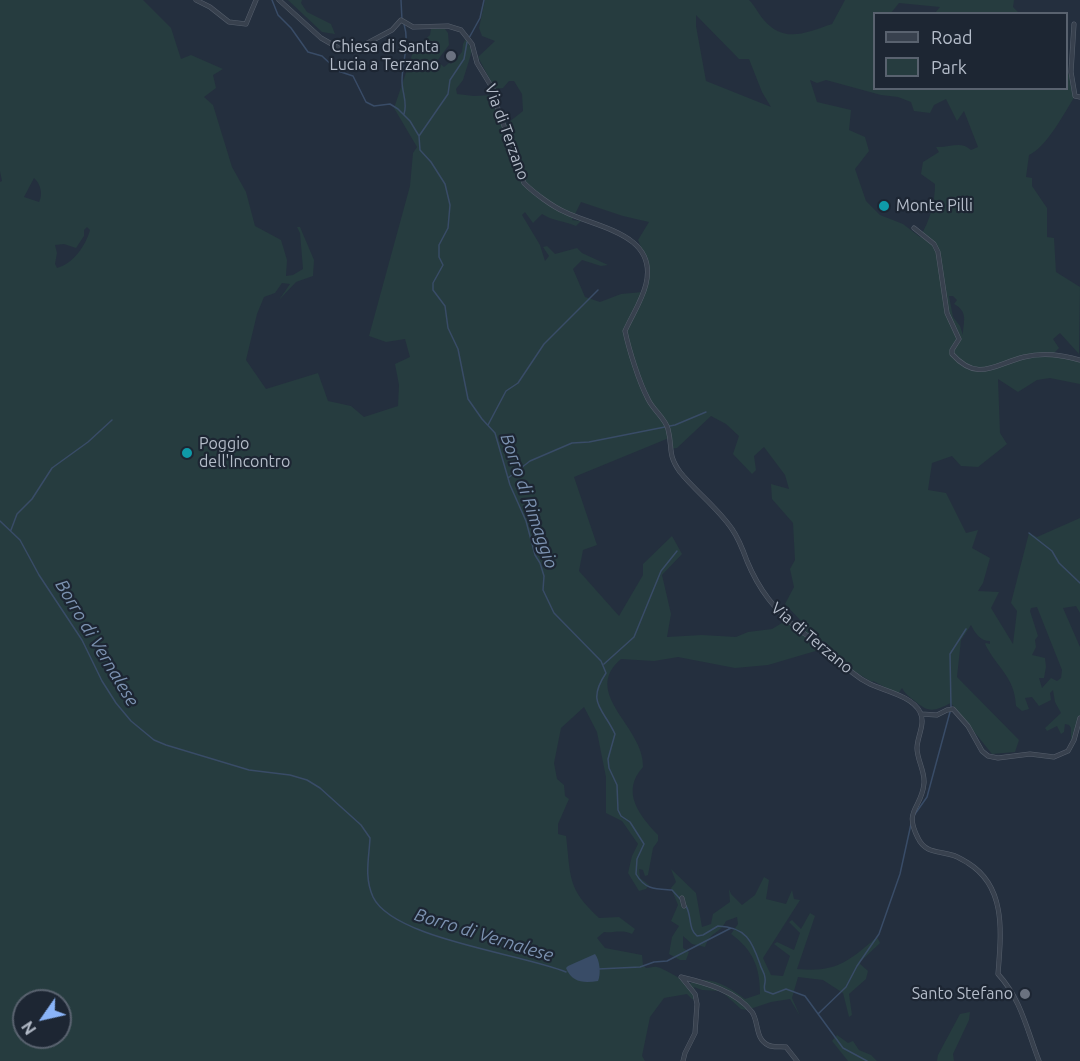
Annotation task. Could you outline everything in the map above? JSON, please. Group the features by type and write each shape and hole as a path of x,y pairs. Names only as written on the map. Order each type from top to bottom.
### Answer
{"street":[{"path":"196,0 210,7 229,22 246,24 256,0"},
{"name":"Via di Terzano","path":"279,0 321,38 342,50 360,47 392,30 402,20 413,27 454,27 468,37 477,63 496,94 497,106 524,183 563,212 632,239 642,252 648,266 647,283 625,331 648,399 668,430 671,456 679,470 733,530 755,577 772,605 798,630 827,648 844,667 867,683 903,698 919,709 921,714"},
{"path":"1074,24 1071,72 1075,96 1080,97"},
{"path":"914,228 934,244 938,252 946,313 959,339 952,354 967,368 988,370 1025,357 1058,354 1080,360"},
{"path":"1039,1061 1011,989 998,974 1000,939 998,899 994,890 975,867 953,855 936,853 925,846 918,839 912,826 911,816 918,805 925,780 917,750 921,714 937,715 953,709 968,726 982,751 988,756 998,758 1024,754 1054,757 1068,751 1074,740 1080,718"},
{"path":"682,898 684,906"},
{"path":"683,1061 694,1033 697,1004 695,994 681,977 725,991 737,998 752,1013 762,1041 767,1045 786,1047 797,1061"}],"green space":[{"path":"0,0 143,0 171,28 181,59 191,55 223,69 213,75 216,88 204,97 213,105 232,167 246,192 255,226 281,240 287,260 286,276 303,269 300,233 297,227 300,227 314,260 313,276 296,282 279,300 290,284 282,283 275,293 264,297 257,314 246,360 266,389 318,373 328,401 351,406 364,417 398,406 399,385 395,364 410,357 405,339 386,342 369,336 410,186 413,153 417,147 394,108 414,49 430,35 431,29 445,29 448,33 449,45 437,61 444,67 451,64 462,52 466,38 472,51 463,80 456,89 457,94 493,95 497,117 504,126 523,111 522,94 514,81 509,81 503,88 495,89 478,57 495,41 482,36 479,28 485,0 749,0 771,27 779,32 795,34 813,31 832,24 845,0 1014,0 1013,7 1018,12 936,12 940,7 899,3 892,12 873,12 873,90 1068,90 1068,72 1075,96 1042,145 1029,155 1026,177 1032,178 1032,186 1047,208 1047,237 1054,238 1056,272 1080,287 1079,354 1060,333 1053,339 1059,348 1054,353 1080,360 1080,384 1050,378 1037,380 1018,392 998,379 1000,433 1007,444 978,467 961,466 952,456 932,463 928,490 946,493 966,533 978,530 972,548 990,558 983,583 978,591 999,592 991,608 1013,644 1017,611 1011,603 1029,533 1037,537 1080,518 1080,613 1076,606 1063,608 1080,647 1080,718 1071,743 1069,725 1065,724 1064,732 1061,734 1057,726 1047,731 1045,728 1061,713 1055,702 1053,690 1050,693 1051,700 1039,706 1032,697 1025,698 1029,709 1022,711 1016,706 1009,680 985,644 990,644 990,641 976,634 971,625 961,640 957,677 1019,740 1015,752 992,754 951,703 937,709 925,708 902,688 898,694 854,671 845,670 819,650 768,665 735,668 678,657 654,661 621,659 610,672 607,685 610,698 641,752 643,767 636,776 633,786 635,803 639,812 658,835 648,875 645,876 643,870 639,869 640,878 649,885 646,889 639,891 628,873 638,844 622,821 606,813 606,777 597,732 584,707 561,728 554,763 557,779 564,785 565,796 569,799 558,824 558,834 566,836 572,882 581,898 599,918 619,917 635,929 632,934 622,931 604,932 597,938 605,948 642,955 643,965 646,968 660,968 688,984 696,981 711,981 725,986 745,999 760,994 759,975 754,960 745,946 731,934 738,924 737,917 726,921 705,947 692,944 683,936 683,948 689,952 686,960 680,960 669,954 672,937 679,926 671,921 678,905 671,888 676,882 671,869 696,893 702,927 711,924 713,914 730,902 729,889 742,905 755,895 764,877 769,880 766,899 786,904 792,890 794,899 800,900 763,958 771,975 783,976 790,956 774,944 777,942 794,950 800,933 789,922 792,920 801,929 810,913 815,916 797,969 822,969 841,964 877,937 880,943 859,963 868,971 866,979 849,994 852,1015 849,1017 843,993 823,980 798,977 792,998 800,1016 790,999 771,1002 747,1010 741,1009 721,991 694,987 698,999 692,999 687,994 664,998 650,1017 642,1056 645,1061 0,1061 0,182 2,181 0,171","holes":["696,15 739,59 749,59 762,92 771,107 706,81","810,80 817,83 826,80 881,95 898,97 911,102 914,111 930,113 934,105 946,99 957,121 964,111 978,147 971,150 963,145 936,147 939,152 923,162 921,174 935,184 935,191 927,224 920,237 903,224 880,215 866,201 855,169 869,151 865,137 849,130 851,110 817,102","34,178 41,190 39,202 24,197","581,202 649,222 638,240 646,266 643,292 621,294 600,302 585,297 573,269 582,260 601,266 608,265 582,253 577,248 555,254 547,246 543,247 549,256 545,261 540,245 522,215 525,212 533,223 542,214 576,226 581,221 572,220","87,227 90,230 82,248 68,262 57,268 55,245 64,244 76,248","949,296 957,300 954,304 962,310 963,335 953,317","711,416 726,424 739,436 733,454 752,474 756,470 754,456 764,447 785,475 789,489 771,484 772,499 793,523 795,560 790,569 794,587 785,604 802,622 796,629 787,620 772,629 748,632 736,637 702,635 667,637 671,614 662,575 682,554 672,536 643,564 643,575 619,616 579,571 583,550 597,545 574,477 669,438 669,449 677,448","1037,607 1062,670 1061,678 1057,681 1051,678 1042,688 1039,678 1044,678 1045,658 1032,655 1038,636 1031,608"]},
{"path":"288,0 302,0 301,3 307,12 331,24 335,34 322,32"},
{"path":"970,1012 969,1020 953,1054 954,1061 937,1061 960,1014"},
{"path":"837,1035 848,1043 853,1041 859,1050 871,1055 877,1061 848,1061 832,1041"}],"water":[{"path":"595,954 600,968 598,981 583,982 572,977 566,968 568,966"}],"waterway":[{"name":"Borro di Rimaggio","path":"272,0 278,15 291,28 308,52 322,56 338,71 353,76 366,102 374,106 390,104 410,121 419,136 420,150 445,184 450,205 448,228 439,245 439,257 443,265 433,283 433,290 445,306 448,328 458,349 468,399 495,433 510,485 526,521 535,555 544,576 543,590 554,613 601,661 606,673 600,683 597,699 598,705 615,734 608,759 609,768 617,785 618,810 621,816 630,822 644,844 637,859 636,874 647,886 672,890 681,900"},
{"path":"401,0 402,20"},
{"path":"469,38 480,18 484,0"},
{"path":"404,24 406,31 402,74 404,114"},
{"path":"419,136 448,94 450,80 464,59 467,42"},
{"path":"488,425 506,391 518,383 544,344 598,290"},
{"path":"508,478 530,461 572,443 589,442 675,425 706,412"},
{"path":"11,530 17,514 32,499 52,468 88,442 112,420"},
{"name":"Borro di Vernalese","path":"0,521 20,540 39,575 82,640 102,681 116,703 131,721 154,740 249,770 290,775 307,780 320,788 361,825 370,838 368,868 370,890 385,912 406,924 461,944 566,972"},
{"path":"1029,533 1052,551 1059,563 1080,583"},
{"path":"604,664 634,637 661,571 677,551"},
{"path":"951,707 950,654 966,629"},
{"path":"915,814 927,797 950,712"},
{"path":"818,1014 846,987 879,934 900,874 911,824"},
{"name":"Borro di Rimaggio","path":"686,906 692,930 697,936 718,926 741,932 751,942 757,956 765,976 765,991 773,994 786,989 805,996 843,1048 867,1061"},
{"name":"Borro di Vernalese","path":"598,969 640,967 654,962 667,961 731,928"}],"place":[{"name":"Chiesa di Santa Lucia a Terzano","path":"451,56"},
{"name":"Monte Pilli","path":"884,206"},
{"name":"Poggio dell'Incontro","path":"187,453"},
{"name":"Santo Stefano","path":"1025,994"}]}
